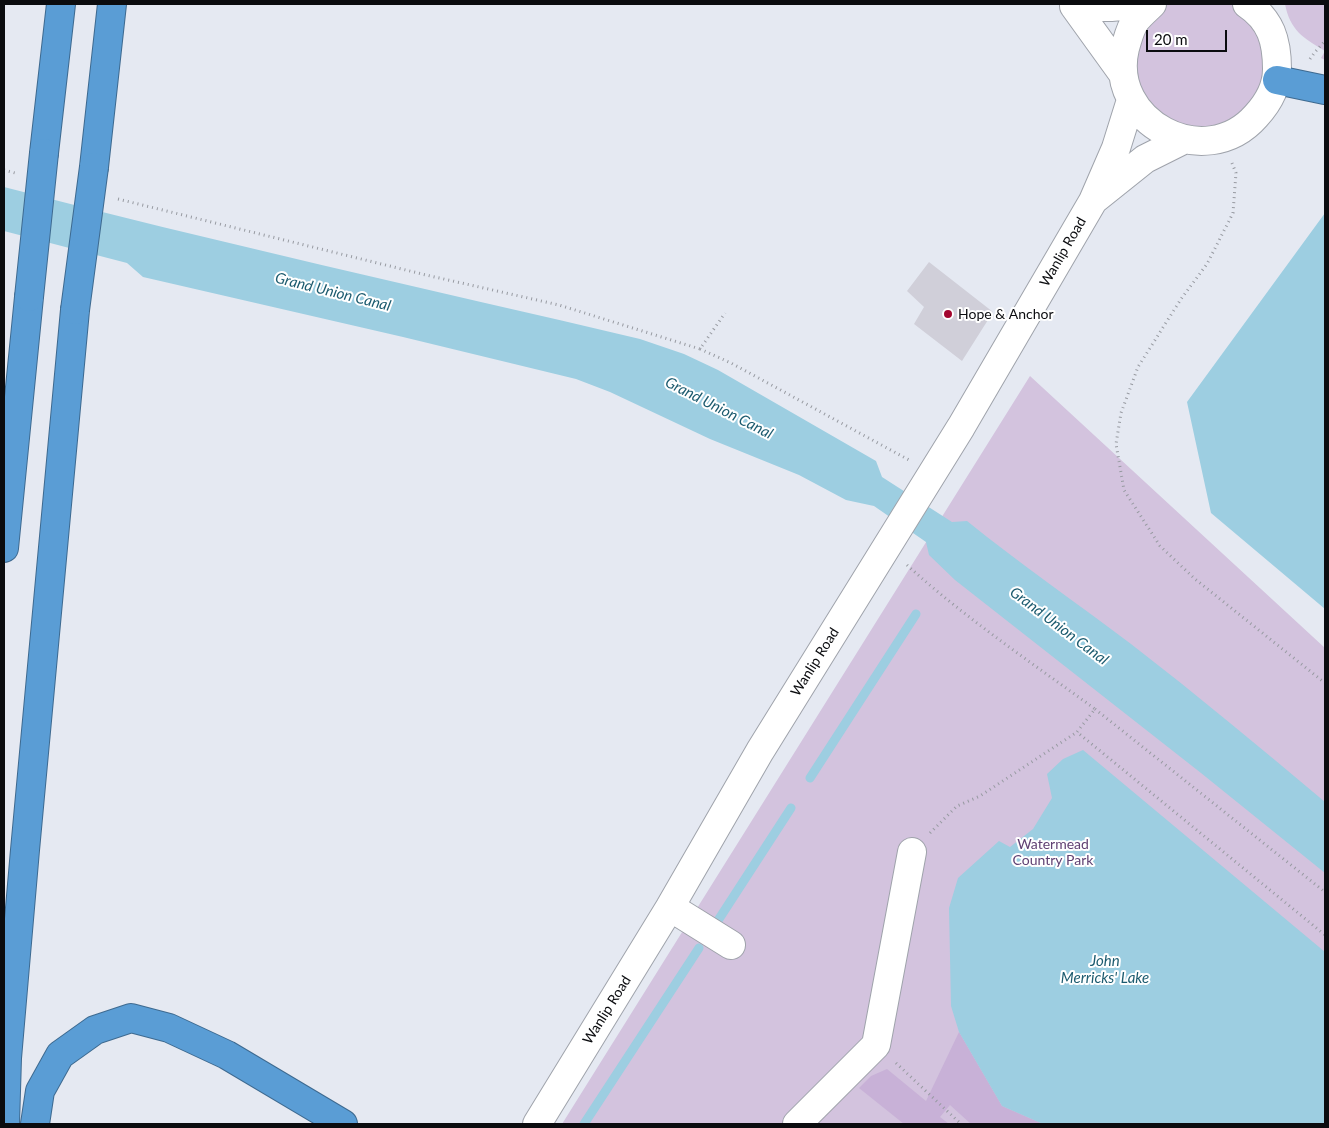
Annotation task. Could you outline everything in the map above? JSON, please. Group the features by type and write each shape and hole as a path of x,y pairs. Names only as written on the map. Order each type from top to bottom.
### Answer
{"highway":[{"path":"4,548 61,4"},
{"path":"5,1124 7,1058 24,860 75,310 94,167 112,4"},
{"path":"1277,80 1325,90"},
{"path":"35,1124 40,1091 60,1055 95,1030 130,1018 169,1028 227,1055 343,1124"}],"street":[{"path":"1123,74 1074,6 1111,7 1144,4"},
{"path":"1152,4 1136,20 1129,34 1122,60 1123,74 1131,100 1148,122 1183,140 1198,142 1225,138 1248,125 1266,105 1277,80 1277,50 1272,35 1255,6"},
{"name":"Wanlip Road","path":"537,1124 670,907 760,751 933,472 1093,200 1116,148 1131,100"},
{"name":"Wanlip Road","path":"1093,200 1144,159 1183,140"},
{"path":"797,1124 876,1045 912,852"},
{"path":"670,907 730,945"}],"path":[{"path":"1225,138 1236,173 1233,213 1207,264 1181,299 1138,367 1121,413 1116,444 1124,490 1160,546 1195,578 1325,682"},
{"path":"4,170 22,174"},
{"path":"114,198 426,275 559,305 700,349 933,472"},
{"path":"700,349 725,313"},
{"path":"930,586 1095,709 1325,892"},
{"path":"912,852 957,806 980,796 1077,732 1095,709"},
{"path":"1077,732 1325,935"},
{"path":"876,1045 961,1124"}],"green space":[{"path":"1152,4 1247,4 1272,35 1266,105 1198,142 1131,100 1129,34"},
{"path":"1285,4 1325,4 1325,51 1310,42 1294,27"},
{"path":"1325,51 1325,60 1321,58"},
{"name":"Watermead Country Park","path":"1030,376 1325,648 1325,1124 562,1124"}],"shaded area":[{"path":"959,1032 1002,1106 1043,1124 971,1124 950,1105 940,1117 949,1124 904,1124 859,1088 871,1076 887,1069 926,1101"}],"water":[{"name":"Grand Union Canal","path":"4,187 242,246 640,339 684,354 718,370 876,461 882,477 952,522 967,521 1007,553 1131,644 1253,742 1325,802 1325,873 955,580 929,555 926,542 874,506 846,500 799,475 710,439 610,392 576,379 143,277 127,263 4,231"},
{"path":"1325,213 1325,609 1211,513 1187,402"},
{"name":"John Merricks' Lake","path":"1083,750 1325,952 1325,1124 1043,1124 1002,1106 959,1032 951,1006 949,908 958,878 999,841 1010,847 1033,829 1052,798 1047,774 1063,759"}],"building":[{"path":"929,262 993,312 962,361 914,324 924,307 907,291"}],"waterway":[{"path":"810,778 916,614"},
{"path":"717,922 791,808"},
{"path":"584,1124 699,948"}],"place":[{"name":"Hope & Anchor","path":"948,314"}]}
